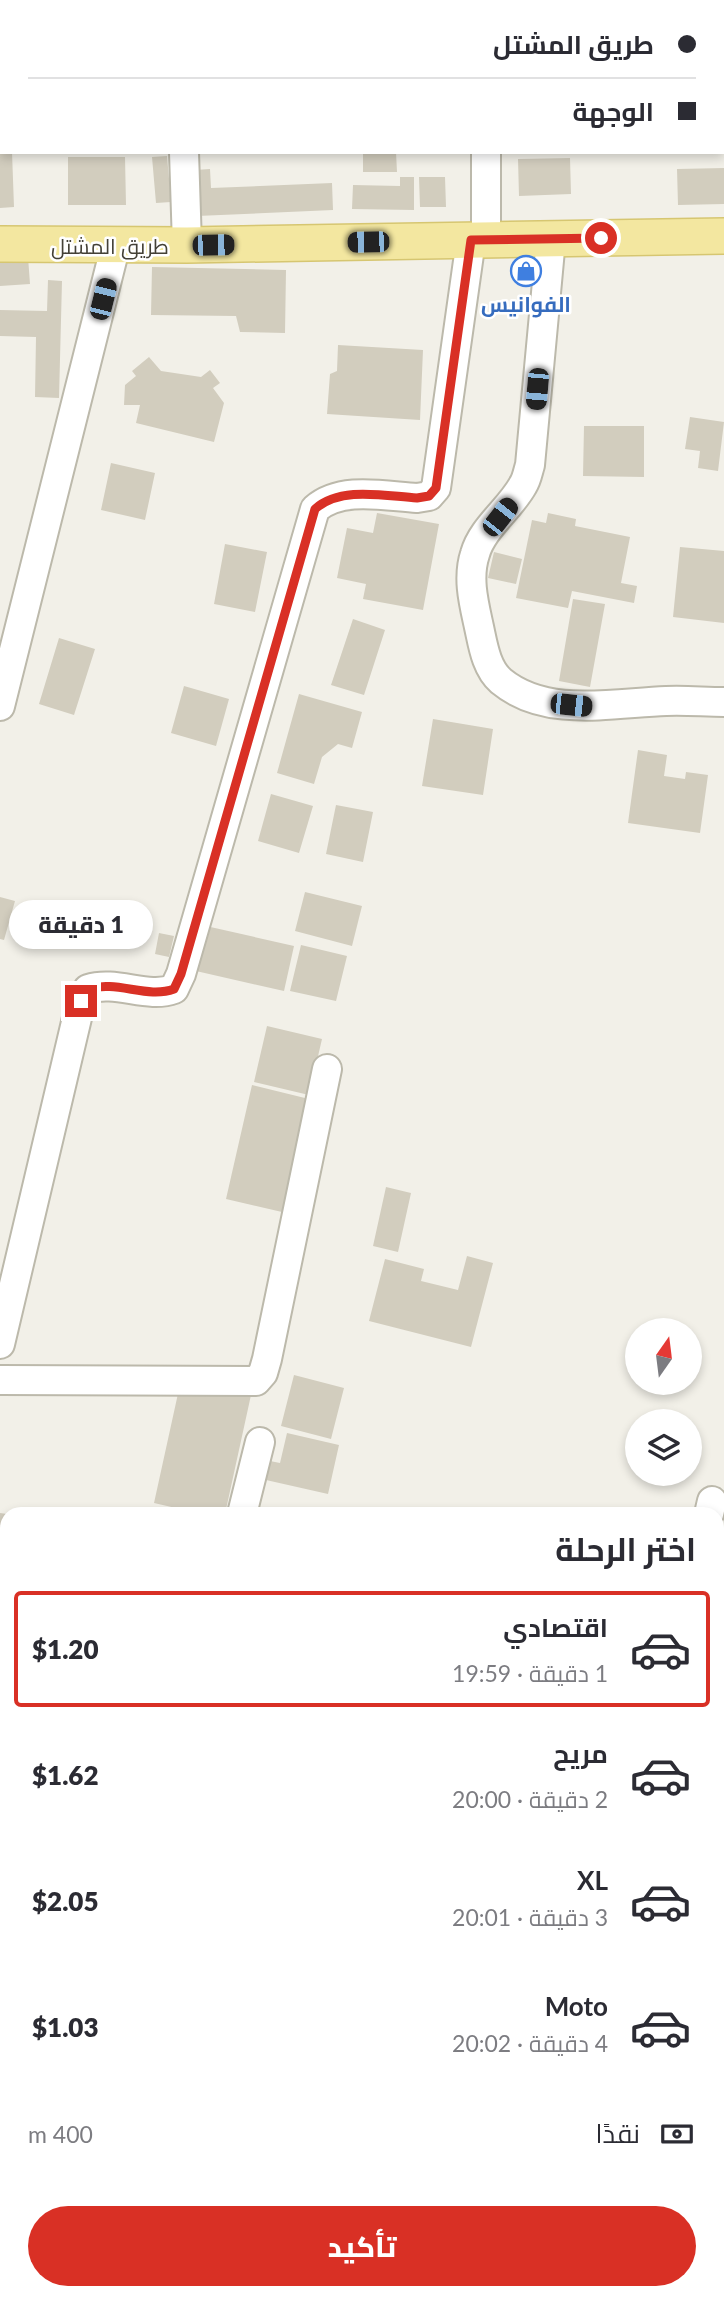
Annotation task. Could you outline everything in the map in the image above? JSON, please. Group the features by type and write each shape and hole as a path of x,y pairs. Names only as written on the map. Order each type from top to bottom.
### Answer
{"main road":[{"name":"طريق المشتل","path":"0,244 187,245 724,236"}],"street":[{"path":"184,154 187,245"},
{"path":"0,1344 81,1001 88,989 101,985 162,993 174,989 181,974 315,509 325,500 341,495 417,498 429,496 436,488 479,239 486,154"},
{"path":"551,239 530,465 525,483 475,552 471,575 473,600 486,659 499,680 522,693 554,703 589,706 668,701 724,702"},
{"path":"0,706 116,244"},
{"path":"0,1380 256,1381 263,1373 267,1359 327,1069"},
{"path":"244,1507 260,1442"}],"building":[{"path":"0,154 12,154 14,207 0,208"},
{"path":"363,154 396,154 397,172 363,172"},
{"path":"167,156 171,202 156,203 152,157"},
{"path":"68,157 125,157 126,205 68,205"},
{"path":"570,158 571,194 519,196 518,159"},
{"path":"724,168 724,204 678,205 677,169"},
{"path":"210,169 211,188 332,183 333,210 197,216 195,170"},
{"path":"400,177 414,177 414,210 352,209 353,185 400,186"},
{"path":"419,177 445,177 446,207 420,207"},
{"path":"28,257 30,284 0,286 0,258"},
{"path":"152,267 286,270 285,333 240,332 236,316 151,315"},
{"path":"48,280 62,281 59,398 35,397 36,337 0,336 0,310 47,311"},
{"path":"338,345 423,350 420,420 327,414 330,374 337,371"},
{"path":"149,357 161,371 201,377 210,370 220,383 213,388 224,403 214,442 136,423 140,405 124,405 125,385 136,376 132,371"},
{"path":"690,417 724,422 718,471 698,468 700,451 685,449"},
{"path":"584,426 644,426 644,477 583,476"},
{"path":"111,463 155,473 145,520 101,510"},
{"path":"377,513 439,524 423,610 363,599 366,584 337,578 347,528 373,533"},
{"path":"548,513 576,519 575,526 630,537 621,583 637,586 634,603 572,591 568,608 516,598 532,520 546,523"},
{"path":"225,544 267,552 255,612 214,604"},
{"path":"680,547 724,551 724,623 673,617"},
{"path":"494,552 522,559 516,584 488,578"},
{"path":"573,599 605,604 590,687 559,681"},
{"path":"353,619 385,630 364,695 331,685"},
{"path":"59,638 95,649 74,715 39,704"},
{"path":"184,686 229,699 216,746 171,733"},
{"path":"299,694 362,712 352,748 338,744 322,757 314,784 277,773"},
{"path":"433,719 493,729 483,795 422,786"},
{"path":"638,750 667,755 664,776 685,779 686,772 708,775 700,833 628,823"},
{"path":"271,794 313,806 299,853 258,841"},
{"path":"336,805 373,812 363,862 326,854"},
{"path":"305,892 362,906 352,946 295,931"},
{"path":"0,897 15,901 4,940 0,939"},
{"path":"206,926 294,946 284,991 196,971"},
{"path":"159,933 174,936 169,957 155,954"},
{"path":"301,945 347,956 336,1001 290,991"},
{"path":"267,1026 322,1039 309,1095 254,1082"},
{"path":"252,1085 309,1099 282,1212 226,1199"},
{"path":"386,1187 411,1193 398,1252 373,1246"},
{"path":"467,1256 493,1263 471,1347 369,1321 385,1259 424,1269 421,1281 458,1290"},
{"path":"294,1375 344,1388 331,1439 281,1426"},
{"path":"213,1386 251,1395 227,1507 171,1507 154,1503 179,1389 211,1396"},
{"path":"287,1433 339,1445 328,1494 266,1480 270,1461 280,1463"}],"place":[{"name":"الفوانيس","path":"526,271"}],"route":[{"path":"81,1001 88,989 101,985 162,993 174,989 181,974 315,509 325,500 341,495 417,498 429,496 436,488 471,240 601,238"}]}
